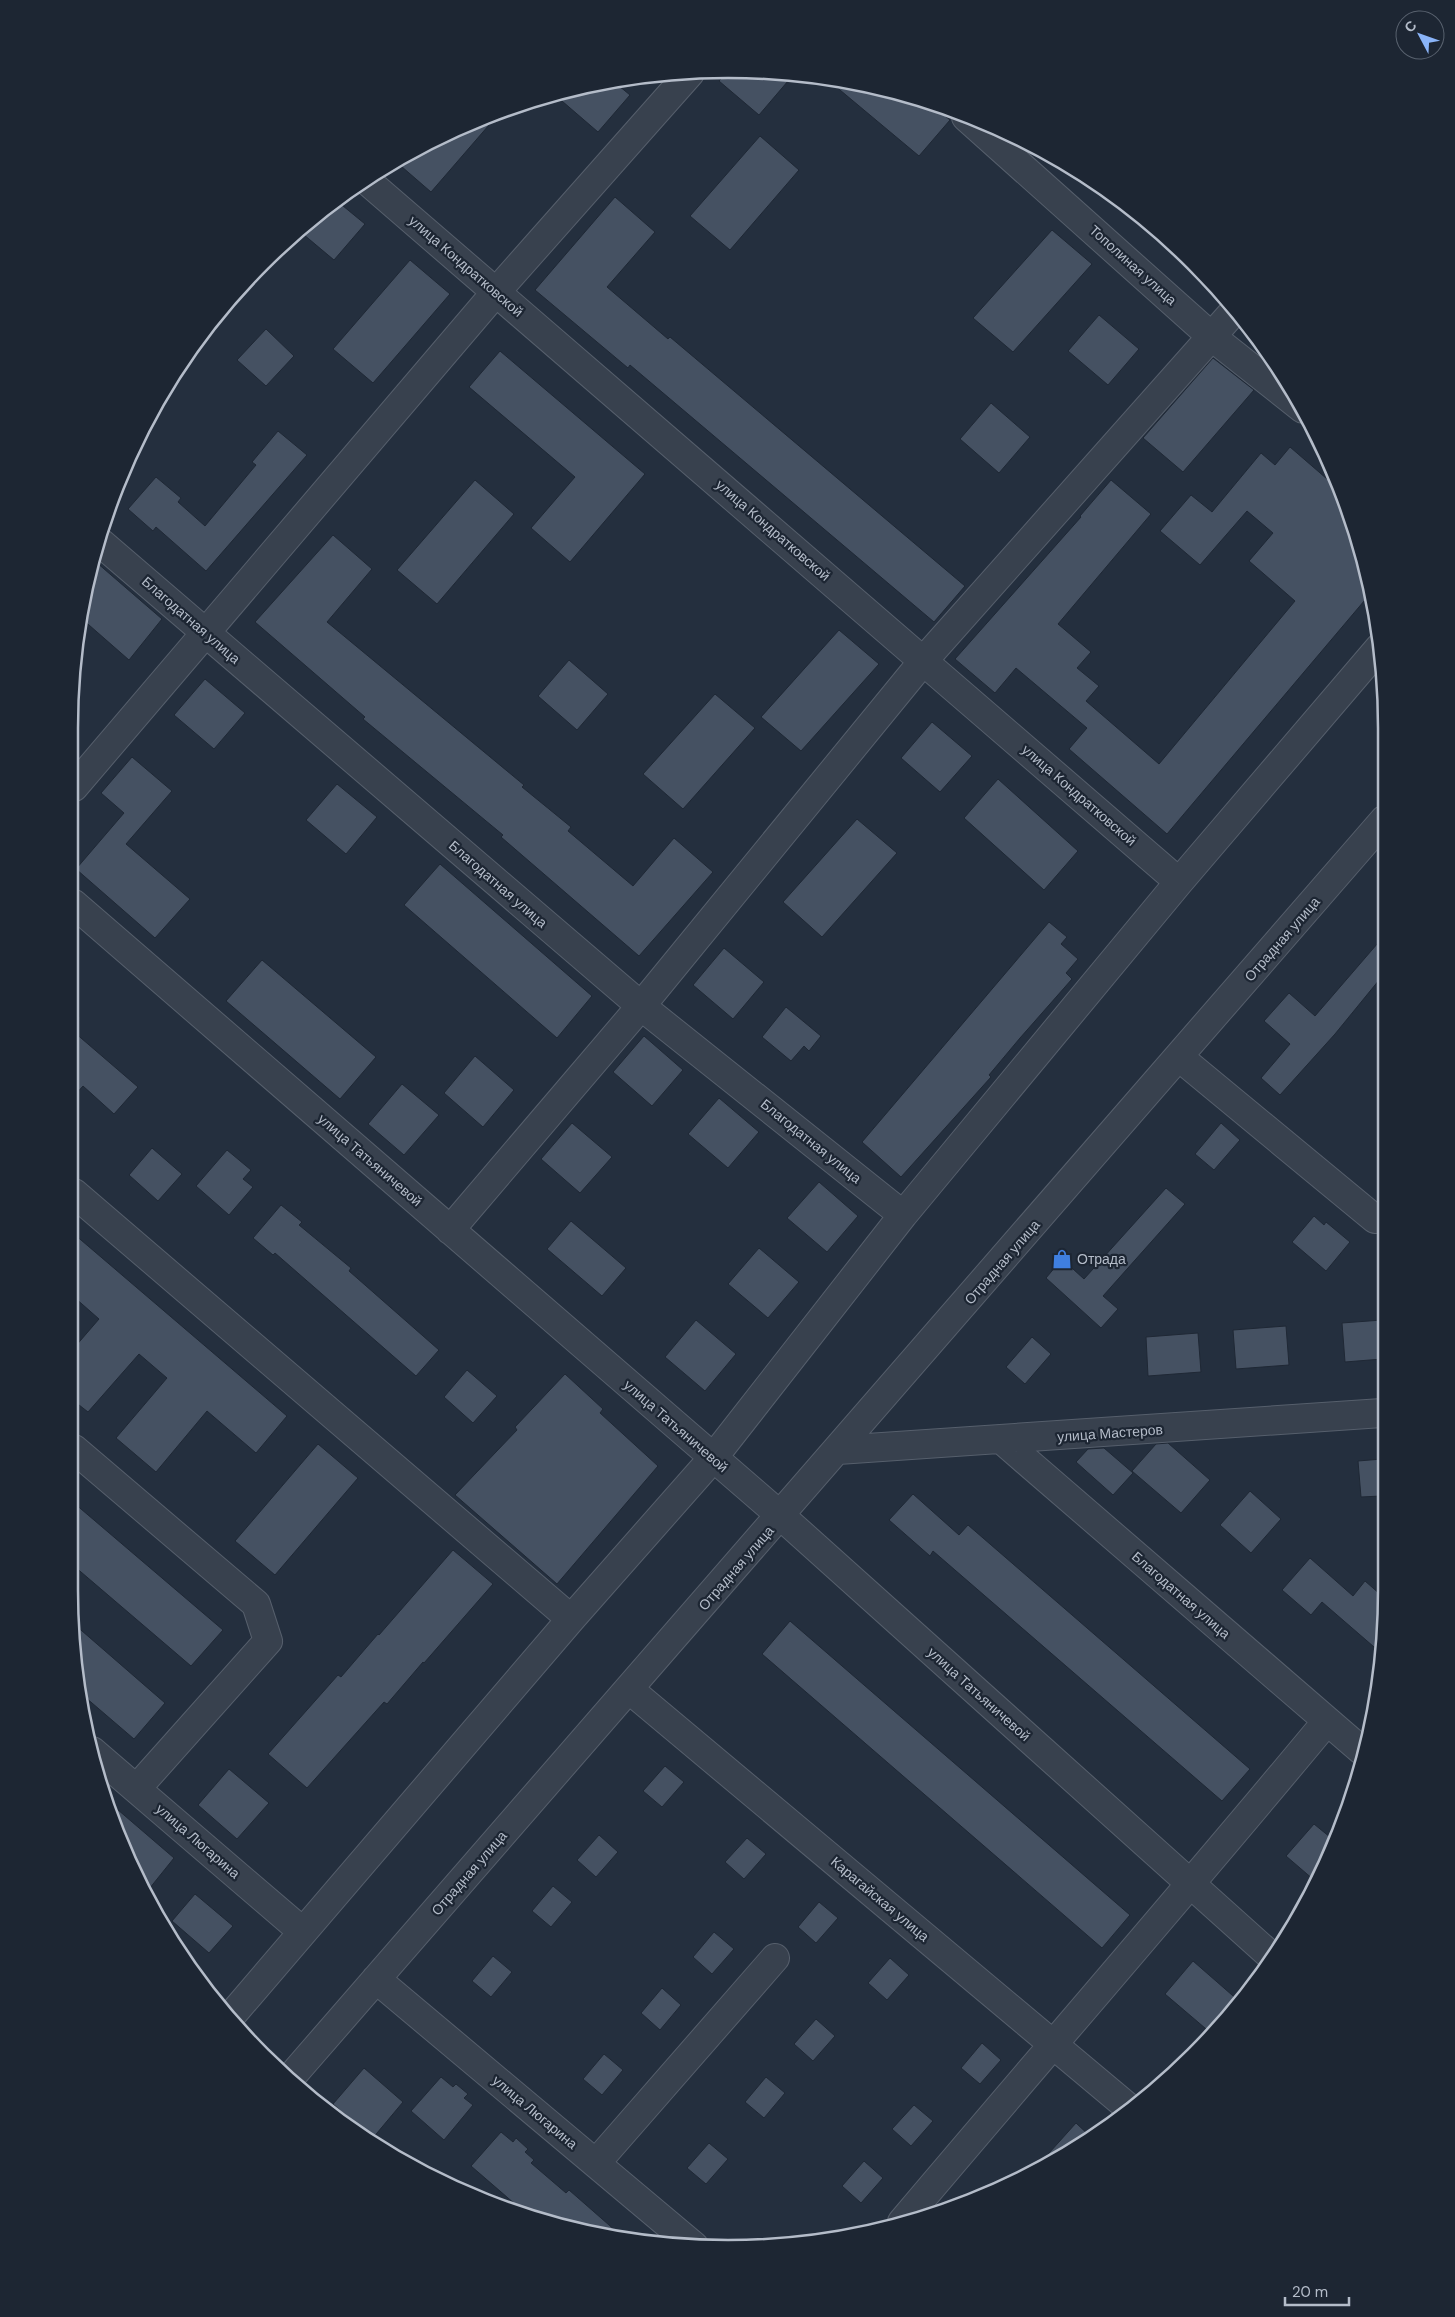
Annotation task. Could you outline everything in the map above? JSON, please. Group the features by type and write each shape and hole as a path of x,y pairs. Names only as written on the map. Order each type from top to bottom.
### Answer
{"street":[{"path":"78,782 496,292 685,79"},
{"name":"Тополиная улица","path":"978,128 1212,337 1285,395"},
{"name":"улица Кондратковской","path":"371,184 1179,882"},
{"path":"450,1230 641,1006 924,660 1230,316"},
{"name":"Благодатная улица","path":"104,546 641,1006 904,1216"},
{"path":"234,2012 571,1619 713,1458 904,1216 1179,882 1373,655"},
{"name":"Отрадная улица","path":"294,2073 630,1690 1378,827"},
{"name":"улица Татьяничевой","path":"78,907 781,1516 1267,1952"},
{"path":"1179,1057 1375,1219"},
{"path":"78,1196 571,1619"},
{"name":"улица Мастеров","path":"838,1450 1378,1414"},
{"name":"Благодатная улица","path":"1002,1440 1358,1747"},
{"path":"78,1452 256,1604 268,1641 136,1788"},
{"name":"Карагайская улица","path":"630,1690 1124,2104"},
{"path":"910,2213 1053,2044 1191,1886 1327,1721"},
{"name":"улица Люгарина","path":"100,1758 303,1932"},
{"path":"596,2163 775,1958"},
{"name":"улица Люгарина","path":"376,1979 684,2238"}],"building":[{"path":"722,78 728,78 788,81 759,115 719,81"},
{"path":"620,87 630,95 598,132 560,100"},
{"path":"836,87 896,100 944,115 950,120 919,156"},
{"path":"491,122 431,192 401,166 440,145"},
{"path":"760,136 799,170 730,250 690,216"},
{"path":"615,197 655,232 607,287 668,339 670,337 965,586 934,622 630,365 628,368 535,290"},
{"path":"342,205 365,224 334,260 304,235"},
{"path":"1052,230 1092,264 1013,352 973,318"},
{"path":"410,260 450,294 373,383 333,349"},
{"path":"1099,315 1139,349 1108,385 1068,351"},
{"path":"266,329 294,356 266,386 237,360"},
{"path":"500,351 645,474 570,562 531,528 575,477 469,387"},
{"path":"1213,358 1254,390 1183,472 1143,438"},
{"path":"991,403 1030,437 999,473 960,439"},
{"path":"278,431 307,455 206,571 156,527 153,531 128,509 156,477 181,498 178,502 205,526 256,465 252,462"},
{"path":"1290,447 1328,480 1343,519 1365,600 1167,834 1069,749 1087,728 1016,668 995,693 955,659 1081,517 1111,480 1151,514 1058,624 1091,652 1077,668 1099,686 1086,701 1159,764 1295,601 1249,561 1273,533 1247,511 1200,565 1160,531 1191,495 1212,512 1261,453 1275,465"},
{"path":"475,480 514,514 437,604 397,570"},
{"path":"333,535 372,569 327,622 524,785 522,787 571,827 568,831 633,886 674,838 713,872 639,956 501,837 503,835 363,719 365,717 255,622"},
{"path":"99,564 162,619 129,660 86,623"},
{"path":"839,630 879,664 801,751 761,717"},
{"path":"569,660 608,694 577,730 538,696"},
{"path":"205,679 245,713 214,749 174,715"},
{"path":"715,694 755,728 683,809 643,774"},
{"path":"932,722 972,756 940,792 901,758"},
{"path":"132,757 172,791 126,844 190,899 155,938 78,871 78,867 124,813 101,793"},
{"path":"998,779 1078,851 1044,890 964,818"},
{"path":"337,784 377,817 346,854 306,820"},
{"path":"857,819 897,853 822,937 783,902"},
{"path":"440,864 592,996 557,1038 404,905"},
{"path":"1049,922 1067,937 1061,944 1078,959 1066,973 1072,979 989,1075 991,1077 901,1177 862,1142"},
{"path":"1378,943 1378,981 1335,1034 1280,1095 1261,1078 1290,1044 1264,1021 1289,993 1315,1016"},
{"path":"724,948 764,982 733,1019 693,985"},
{"path":"262,960 376,1057 340,1099 226,1001"},
{"path":"786,1007 821,1036 809,1051 804,1046 791,1061 762,1037"},
{"path":"78,1035 138,1087 114,1114 83,1086 78,1092"},
{"path":"644,1036 683,1070 652,1106 613,1072"},
{"path":"475,1056 514,1090 483,1127 444,1093"},
{"path":"402,1084 439,1115 404,1155 368,1124"},
{"path":"719,1098 759,1132 728,1168 688,1134"},
{"path":"572,1123 612,1157 580,1193 541,1159"},
{"path":"1221,1123 1240,1140 1214,1170 1195,1154"},
{"path":"152,1148 182,1174 158,1201 129,1175"},
{"path":"227,1150 251,1170 243,1179 253,1187 229,1215 196,1186"},
{"path":"819,1182 858,1216 827,1252 787,1218"},
{"path":"1166,1188 1185,1204 1103,1296 1118,1309 1101,1328 1046,1278 1062,1259 1084,1279"},
{"path":"281,1205 302,1222 299,1225 351,1268 349,1271 439,1350 416,1376 275,1253 273,1255 253,1238"},
{"path":"1314,1216 1324,1225 1326,1222 1350,1242 1326,1271 1292,1242"},
{"path":"571,1221 626,1268 602,1296 547,1249"},
{"path":"78,1237 287,1416 256,1453 207,1411 156,1472 116,1438 167,1378 139,1354 88,1412 78,1404 78,1343 99,1319 78,1301"},
{"path":"759,1248 799,1282 768,1318 728,1284"},
{"path":"696,1320 736,1354 705,1391 665,1357"},
{"path":"1378,1320 1378,1359 1345,1362 1342,1323"},
{"path":"1286,1326 1289,1365 1236,1369 1233,1330"},
{"path":"1198,1333 1201,1372 1148,1376 1146,1337"},
{"path":"1032,1337 1051,1354 1025,1384 1006,1367"},
{"path":"467,1370 497,1396 473,1423 444,1397"},
{"path":"565,1374 603,1409 600,1413 658,1466 557,1584 455,1495 517,1430 515,1427"},
{"path":"1168,1443 1210,1480 1181,1513 1132,1471 1156,1444"},
{"path":"318,1444 358,1478 275,1575 235,1541"},
{"path":"1104,1448 1133,1473 1113,1495 1076,1462 1088,1449"},
{"path":"1378,1459 1378,1496 1361,1497 1358,1461"},
{"path":"1250,1491 1281,1519 1251,1553 1220,1525"},
{"path":"913,1494 959,1535 968,1525 1250,1769 1222,1801 933,1551 930,1556 889,1520"},
{"path":"78,1506 223,1630 191,1666 78,1569"},
{"path":"453,1550 493,1584 387,1704 384,1702 307,1788 268,1754 338,1675 341,1677"},
{"path":"1310,1558 1353,1596 1365,1581 1378,1592 1375,1647 1322,1602 1311,1615 1282,1590"},
{"path":"790,1621 1130,1915 1102,1948 762,1654"},
{"path":"79,1628 165,1703 134,1739 87,1699"},
{"path":"665,1766 684,1782 662,1807 643,1791"},
{"path":"229,1769 269,1803 237,1839 198,1805"},
{"path":"116,1808 174,1858 150,1887 127,1838"},
{"path":"1314,1824 1329,1836 1310,1877 1286,1856"},
{"path":"599,1835 618,1852 596,1877 577,1860"},
{"path":"747,1838 766,1854 744,1879 725,1862"},
{"path":"553,1886 572,1902 551,1927 532,1911"},
{"path":"195,1894 233,1926 209,1953 172,1921"},
{"path":"819,1902 838,1918 816,1943 798,1927"},
{"path":"714,1932 734,1949 712,1974 693,1957"},
{"path":"493,1956 512,1972 491,1997 472,1981"},
{"path":"890,1958 909,1975 887,2000 868,1983"},
{"path":"1193,1961 1234,1996 1206,2029 1165,1994"},
{"path":"662,1988 681,2005 660,2030 641,2013"},
{"path":"816,2019 835,2036 813,2061 794,2044"},
{"path":"982,2043 1001,2060 980,2084 961,2068"},
{"path":"604,2054 623,2070 602,2095 583,2079"},
{"path":"364,2068 403,2102 375,2135 333,2104"},
{"path":"441,2077 453,2087 456,2084 468,2094 464,2098 473,2105 444,2140 411,2111"},
{"path":"766,2077 785,2093 764,2118 745,2102"},
{"path":"914,2105 933,2121 911,2146 892,2129"},
{"path":"1076,2123 1086,2132 1052,2152 1048,2154"},
{"path":"501,2132 513,2142 516,2138 528,2149 525,2152 534,2160 531,2163 566,2193 569,2190 614,2229 559,2217 514,2203 471,2166"},
{"path":"709,2143 728,2159 706,2184 687,2168"},
{"path":"864,2161 883,2178 861,2203 842,2186"}],"place":[{"name":"Отрада","path":"1062,1259"}]}
